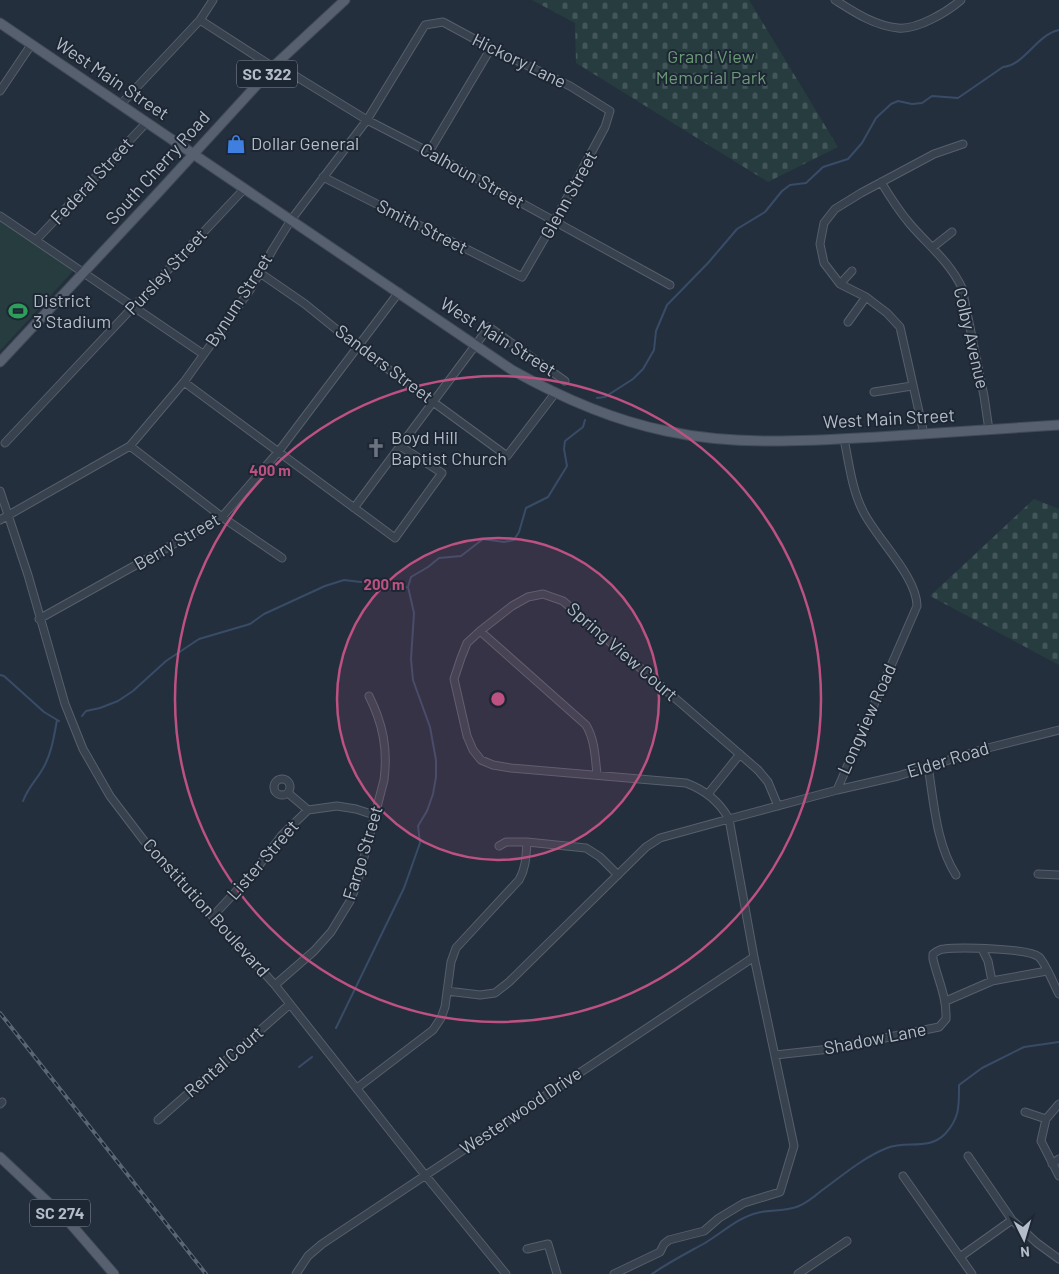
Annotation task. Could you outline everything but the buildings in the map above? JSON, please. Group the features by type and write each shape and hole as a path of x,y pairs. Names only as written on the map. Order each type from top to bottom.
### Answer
{"main road":[{"name":"South Cherry Road","path":"0,362 195,154 274,66 344,0"},
{"name":"West Main Street","path":"0,23 475,345 519,373 598,411 666,432 744,441 844,439 1059,426"},
{"name":"SC 274","path":"0,1157 69,1222 114,1274"}],"street":[{"path":"121,104 200,20 213,0"},
{"path":"835,0 864,18 899,28 917,25 938,16 960,0"},
{"name":"Calhoun Street","path":"200,20 367,120 429,152 670,285"},
{"name":"Hickory Lane","path":"425,25 444,22 491,48 570,86 610,111"},
{"name":"Bynum Street","path":"0,520 130,446 184,382 240,305 291,220 367,120 425,25"},
{"path":"0,91 31,45"},
{"path":"429,152 491,48"},
{"name":"Glenn Street","path":"522,277 606,127 610,111"},
{"name":"Federal Street","path":"36,240 147,122"},
{"path":"924,434 900,327 888,312 866,297 840,284 824,263 820,244 824,224 835,210 860,192 934,154 963,144"},
{"name":"Smith Street","path":"323,177 522,277"},
{"name":"Colby Avenue","path":"881,182 896,207 911,225 933,246 954,272 964,293 989,430"},
{"name":"Pursley Street","path":"5,443 245,188"},
{"path":"0,216 203,354"},
{"path":"933,246 952,232"},
{"path":"840,284 852,271"},
{"name":"Sanders Street","path":"260,273 312,309 358,347 507,456 556,392"},
{"name":"Berry Street","path":"39,619 222,517 279,451 399,292"},
{"path":"848,322 866,297"},
{"path":"354,508 489,327 565,381"},
{"path":"184,382 395,538 442,473 400,446"},
{"path":"874,392 912,386"},
{"name":"Longview Road","path":"729,819 837,790 917,604 913,586 864,513 857,496 844,439"},
{"path":"130,446 222,517 282,558"},
{"name":"Constitution Boulevard","path":"0,491 9,514 39,619 72,723 99,779 145,842 275,985 506,1274"},
{"name":"Spring View Court","path":"729,819 723,808 708,794 698,787 686,783 493,765 481,760 473,750 467,736 454,679 467,643 512,606 528,597 543,594 563,601 758,770 768,782 778,806"},
{"path":"480,631 586,725 594,745 597,774"},
{"name":"Fargo Street","path":"275,985 331,932 342,917 357,884 384,780 386,763 382,729 369,696"},
{"name":"Elder Road","path":"837,790 898,776 984,749 1059,730"},
{"path":"708,794 740,754"},
{"path":"928,766 942,843 947,862 956,875"},
{"path":"288,793 308,810"},
{"name":"Lister Street","path":"213,916 254,872 282,835 308,810 337,806 356,809 374,815"},
{"path":"447,991 480,995 495,993 509,982 646,847 660,838 729,819 754,956 794,1146 782,1190 777,1194 744,1203 719,1218 707,1230 669,1240 660,1252 614,1274"},
{"path":"499,846 506,842 527,842 586,848 600,857 618,875"},
{"path":"358,1088 433,1030 441,1018 451,962 456,948 519,880 524,872 527,842"},
{"path":"1038,874 1059,875"},
{"name":"Shadow Lane","path":"775,1055 830,1049 938,1027 946,1019 946,1000 936,970 934,954 941,949 973,947 1030,953 1039,957 1047,971"},
{"path":"982,949 988,961 992,981"},
{"name":"Westerwood Drive","path":"296,1274 315,1249 754,956"},
{"path":"946,1000 992,981 1047,971 1059,994"},
{"name":"Rental Court","path":"158,1120 290,1004"},
{"path":"1059,1104 1046,1119 1042,1141 1059,1176"},
{"path":"1025,1112 1046,1119"},
{"path":"968,1156 1012,1220 1037,1243 1059,1257"},
{"path":"1052,1164 1059,1159"},
{"path":"903,1176 972,1274"},
{"path":"960,1257 1012,1220"},
{"path":"798,1274 847,1241"},
{"path":"528,1249 548,1244 557,1274"}],"green space":[{"name":"Grand View Memorial Park","path":"532,0 749,0 838,147 768,182 576,63 575,23"},
{"name":"District 3 Stadium","path":"0,220 73,271 0,351"},
{"path":"1034,499 1059,509 1059,665 930,596"}],"waterway":[{"path":"597,398 605,397 633,379 643,369 654,350 656,331 667,305 708,263 737,229 765,212 782,191 790,185 806,183 823,167 848,159 862,143 876,118 891,104 898,101 912,104 922,103 932,96 958,98 1003,67 1018,61 1044,38 1059,30"},
{"path":"336,1028 404,888 420,843 418,826 427,811 436,777 436,760 430,727 413,680 411,659 414,613 408,587 411,577 439,558 461,556 483,539 504,542 514,540 519,532 526,508 548,497 567,466 564,449 565,441 583,427 585,420"},
{"path":"82,716 86,711 118,701 133,691 166,661 199,639 250,624 264,614 325,586 344,580 369,583 389,589 408,587"},
{"path":"0,675 4,676 44,712 59,721"},
{"path":"23,801 48,759 57,720"},
{"path":"652,1274 743,1218 762,1212 789,1209 802,1205 878,1152 895,1146 924,1144 938,1139 950,1128 956,1117 959,1105 959,1085 982,1068 1024,1047 1059,1042"},
{"path":"299,1067 312,1057"}],"railway":[{"path":"0,1013 206,1274"}],"place":[{"name":"Dollar General","path":"236,144"},
{"name":"District 3 Stadium","path":"18,311"},
{"name":"Boyd Hill Baptist Church","path":"376,448"}]}
